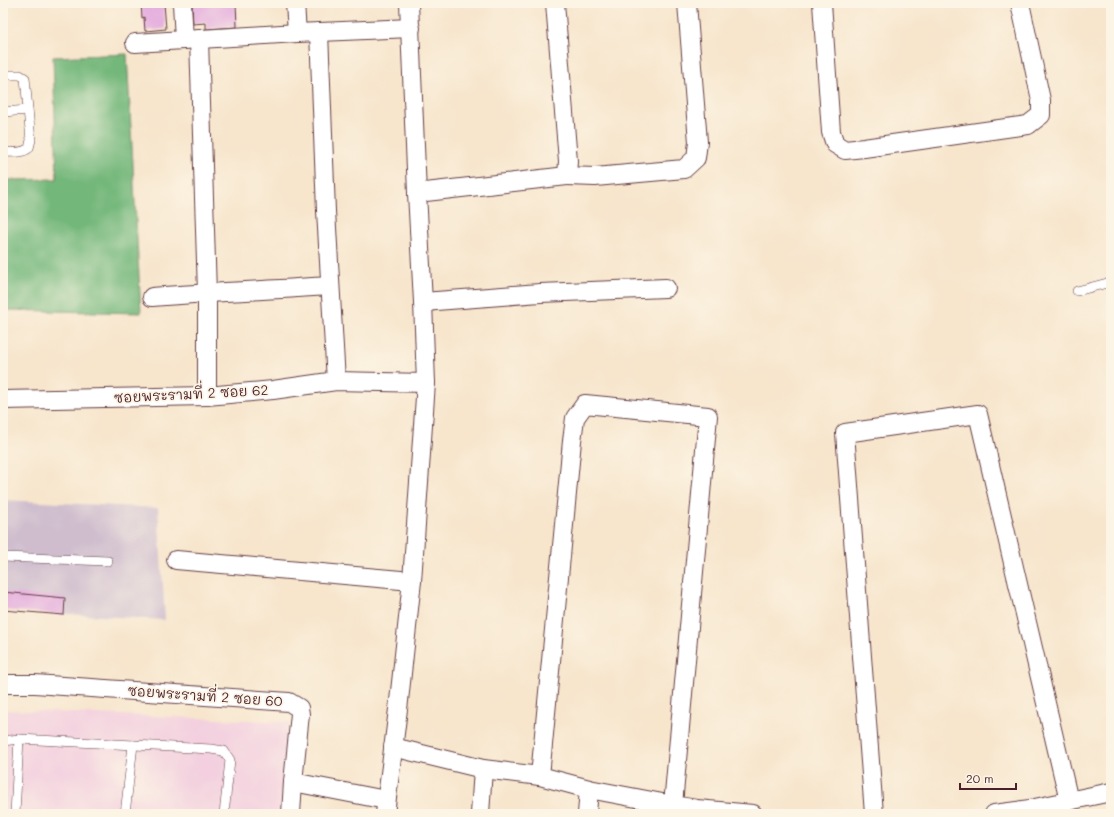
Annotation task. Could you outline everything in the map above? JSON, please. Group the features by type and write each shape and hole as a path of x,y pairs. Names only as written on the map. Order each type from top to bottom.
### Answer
{"street":[{"path":"182,3 191,40 207,293 207,396"},
{"path":"295,3 297,33"},
{"path":"293,782 386,807 412,581 426,383 423,302 416,193 409,3"},
{"path":"555,3 568,161 567,176"},
{"path":"416,193 567,176 595,176 684,169 696,158 698,142 687,3"},
{"path":"822,3 831,132 835,144 845,150 1028,125 1041,115 1041,100 1020,3"},
{"path":"135,43 411,28"},
{"path":"319,32 330,286 336,380"},
{"path":"152,297 330,286"},
{"path":"423,302 540,293 666,288"},
{"name":"ซอยพระรามที่ 2 ซอย 62","path":"3,400 207,396 273,390 336,380 426,383"},
{"path":"540,776 575,418 585,404 708,416 673,805"},
{"path":"874,814 845,433 978,414 1069,801"},
{"path":"176,560 412,581"},
{"name":"ซอยพระรามที่ 2 ซอย 60","path":"3,684 35,684 289,702 294,704 298,708 300,714 293,782 292,814"},
{"path":"393,747 483,769 540,776 589,789 673,805 697,812 753,814"},
{"path":"480,814 483,769"},
{"path":"587,814 589,789"},
{"path":"994,814 1030,811 1111,792"}],"lane":[{"path":"3,75 20,74 25,78 31,140 29,148 23,151 3,152"},
{"path":"3,112 28,110"},
{"path":"1077,291 1111,282"},
{"path":"3,557 108,561"},
{"path":"3,741 19,739 211,749 224,751 230,760 224,814"},
{"path":"15,814 19,739"},
{"path":"125,814 133,745"}],"shaded area":[{"path":"3,500 158,508 165,620 3,610"},
{"path":"3,710 290,722 281,814 3,814"}],"green space":[{"path":"127,54 141,313 3,310 3,180 57,179 53,57"}],"building":[{"path":"141,3 164,3 166,29 145,31"},
{"path":"192,3 236,3 237,27 206,29 206,23 193,24"},
{"path":"3,592 65,598 64,615 3,610"}]}
